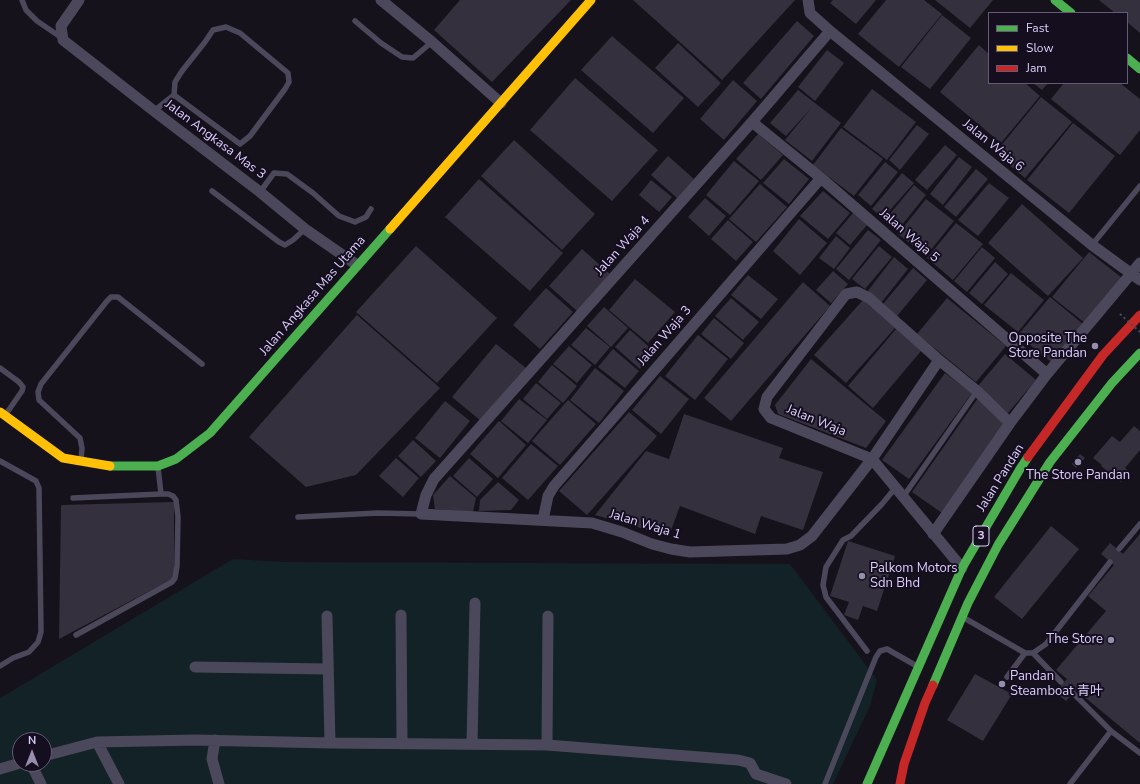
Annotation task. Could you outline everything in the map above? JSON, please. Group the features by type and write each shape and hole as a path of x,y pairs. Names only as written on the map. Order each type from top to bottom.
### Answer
{"main road":[{"name":"Jalan Angkasa Mas Utama","path":"2,414 63,458 103,466 158,466 176,459 210,433 591,0"},
{"path":"1055,0 1070,12"},
{"path":"1128,59 1140,69"},
{"name":"Jalan Pandan","path":"867,784 962,568 1020,469 1103,356 1140,316"},
{"name":"3","path":"900,784 904,764 925,703 968,603 998,545 1050,462 1112,383 1140,353"}],"street":[{"path":"62,36 61,26 79,0"},
{"path":"381,0 432,42 501,103"},
{"path":"808,0 810,13 830,31"},
{"name":"Jalan Waja 4","path":"421,514 426,495 434,479 752,122 830,31"},
{"name":"Jalan Waja 6","path":"830,31 1092,245 1136,277"},
{"name":"Jalan Angkasa Mas 3","path":"62,36 154,111 260,192 305,229 357,265"},
{"name":"Jalan Waja 5","path":"752,122 821,178 1046,374"},
{"name":"Jalan Waja 3","path":"543,520 548,496 554,486 821,178"},
{"path":"933,534 1046,374 1136,277 1140,262"},
{"name":"Jalan Waja","path":"939,360 869,298 857,292 846,294 767,397 764,409 771,418 872,459 962,568"},
{"path":"939,360 977,391 1010,423"},
{"name":"Jalan Waja 1","path":"421,514 592,523 622,532 652,544 690,552 787,549 800,545 812,536 872,459 939,360"},
{"path":"472,744 475,603"},
{"path":"401,615 402,744"},
{"path":"327,616 330,743"},
{"path":"547,745 548,616"},
{"path":"195,667 328,670"},
{"path":"52,754 97,742 215,740 330,743 547,745 738,760 750,763 756,774 786,784"},
{"path":"215,740 212,758 219,784"},
{"path":"97,742 119,784"},
{"path":"0,769 12,765"},
{"path":"35,772 41,784"}],"lane":[{"path":"22,0 26,10 62,36"},
{"path":"355,21 402,57 413,58 432,42"},
{"path":"154,111 174,95 175,82 213,30 226,27 240,33 288,73 289,82 285,90 250,136 240,144 174,95"},
{"path":"260,192 274,173 288,174 313,193 339,216 355,222 366,217 372,209"},
{"path":"1092,245 1140,186"},
{"path":"212,191 285,245 305,229"},
{"path":"81,462 82,448 80,438 39,400 38,392 41,384 106,301 111,297 118,297 202,364"},
{"path":"0,368 19,382 23,387 22,391 2,414"},
{"path":"903,497 977,391"},
{"path":"0,461 36,481 39,488 41,632 38,642 29,652 0,666"},
{"path":"158,466 161,494"},
{"path":"867,652 826,597 823,585 826,567 843,540 851,536 896,487"},
{"path":"73,498 168,494 173,496 176,500 178,517 177,566 175,578 172,582 76,635"},
{"name":"Jalan Waja 1","path":"298,518 378,513 421,514"},
{"path":"1119,549 1140,524"},
{"path":"962,617 1025,653 1033,653 1046,644 1110,562"},
{"path":"825,784 876,656 880,652 887,649 918,667"},
{"path":"1007,677 1025,653"},
{"path":"1033,653 1061,682"},
{"path":"1074,694 1111,731 1140,753"},
{"path":"1070,784 1111,731"}],"path":[{"path":"1120,314 1140,332"}],"shaded area":[{"path":"233,559 287,562 790,564 877,680 870,706 833,784 0,784 0,698"}],"building":[{"path":"460,0 571,0 492,82 434,30"},
{"path":"633,0 795,0 722,80"},
{"path":"833,0 876,0 856,24 830,3"},
{"path":"886,0 924,0 942,14 899,67 858,34"},
{"path":"935,0 993,0 970,28"},
{"path":"1099,0 1140,0 1140,33 1128,23 1128,12 1114,12"},
{"path":"942,15 971,38 930,89 901,67"},
{"path":"797,21 814,36 761,99 743,83"},
{"path":"612,36 684,98 653,133 581,70"},
{"path":"678,43 721,83 698,107 655,68"},
{"path":"979,45 988,53 988,84 1026,84 1040,96 1001,143 940,92"},
{"path":"827,50 844,63 815,101 798,87"},
{"path":"575,78 658,150 612,201 530,130"},
{"path":"733,80 757,101 724,140 700,119"},
{"path":"1034,84 1047,84 1042,90"},
{"path":"1063,84 1121,84 1140,99 1140,130 1120,155 1051,99"},
{"path":"872,89 916,122 887,160 843,127"},
{"path":"798,90 841,123 812,161 785,140 812,107 786,136 770,123"},
{"path":"1041,97 1072,122 1025,178 995,153"},
{"path":"1073,123 1115,156 1069,213 1027,180"},
{"path":"917,125 929,134 900,170 889,160"},
{"path":"841,128 883,159 854,196 813,165"},
{"path":"758,134 783,155 761,180 736,159"},
{"path":"514,140 595,214 562,250 481,176"},
{"path":"945,145 957,155 927,190 915,180"},
{"path":"668,156 694,179 677,198 651,175"},
{"path":"959,157 972,167 943,205 930,194"},
{"path":"784,159 809,179 789,204 763,183"},
{"path":"734,161 759,181 730,215 706,195"},
{"path":"885,162 898,172 871,206 858,195"},
{"path":"976,169 988,179 956,217 944,207"},
{"path":"902,173 914,183 883,218 872,209"},
{"path":"479,179 563,253 530,291 445,217"},
{"path":"651,180 672,197 659,212 639,195"},
{"path":"989,183 1009,198 978,236 958,220"},
{"path":"760,184 787,207 756,242 729,219"},
{"path":"914,185 926,195 897,231 884,221"},
{"path":"823,191 850,213 828,239 800,216"},
{"path":"705,198 726,216 709,236 688,217"},
{"path":"926,199 954,221 926,256 898,234"},
{"path":"1022,204 1083,258 1048,296 988,243"},
{"path":"853,213 867,225 850,245 836,233"},
{"path":"799,219 827,243 800,275 773,251"},
{"path":"728,220 753,242 736,261 711,239"},
{"path":"956,223 983,244 953,280 927,258"},
{"path":"868,230 881,240 849,280 836,269"},
{"path":"836,236 850,248 834,269 819,258"},
{"path":"416,246 497,318 437,383 356,312"},
{"path":"879,246 892,257 865,289 852,279"},
{"path":"982,247 995,258 967,292 954,281"},
{"path":"582,249 610,274 577,311 549,286"},
{"path":"1089,252 1122,278 1085,323 1052,297"},
{"path":"894,257 908,269 881,303 867,292"},
{"path":"995,262 1008,274 982,304 969,293"},
{"path":"913,268 927,280 897,316 883,304"},
{"path":"833,271 848,284 831,303 816,290"},
{"path":"1011,273 1044,300 1018,332 984,305"},
{"path":"748,275 778,299 761,319 731,295"},
{"path":"635,279 675,312 648,343 609,310"},
{"path":"803,282 830,306 731,421 704,398"},
{"path":"546,288 573,312 540,349 513,325"},
{"path":"1050,297 1083,324 1051,362 1018,335"},
{"path":"731,298 759,322 743,340 715,316"},
{"path":"947,298 1006,346 976,382 917,334"},
{"path":"863,300 895,328 846,383 814,355"},
{"path":"604,307 628,328 611,347 587,326"},
{"path":"357,315 440,388 356,475 306,487 249,437"},
{"path":"714,318 744,343 731,359 701,334"},
{"path":"586,328 610,347 595,365 571,345"},
{"path":"896,329 921,351 873,408 848,386"},
{"path":"630,330 655,352 640,369 615,347"},
{"path":"698,335 728,359 695,400 665,376"},
{"path":"496,344 526,368 481,421 452,397"},
{"path":"569,346 592,365 577,383 553,364"},
{"path":"613,349 639,371 625,388 598,367"},
{"path":"1005,354 1036,380 1008,413 977,387"},
{"path":"811,359 886,421 866,448 778,414 775,405"},
{"path":"552,365 577,386 563,403 538,382"},
{"path":"595,368 624,391 599,423 570,400"},
{"path":"945,373 972,393 909,479 882,460"},
{"path":"660,376 689,399 661,434 632,410"},
{"path":"536,383 561,403 547,419 523,399"},
{"path":"978,398 1007,424 942,513 912,492"},
{"path":"519,399 547,420 528,443 501,421"},
{"path":"568,400 596,424 560,465 532,441"},
{"path":"445,401 470,421 440,458 415,438"},
{"path":"629,412 657,436 587,515 559,491"},
{"path":"684,414 783,448 779,458 823,472 803,530 761,516 755,534 680,506 669,536 595,515 646,451 669,459"},
{"path":"499,421 526,445 498,478 470,454"},
{"path":"1134,426 1140,431 1140,450 1125,468 1130,472 1121,482 1093,458 1112,436 1120,442"},
{"path":"413,440 436,461 421,477 398,456"},
{"path":"531,444 558,466 528,500 502,478"},
{"path":"1080,454 1085,458 1076,468 1072,464"},
{"path":"396,458 419,478 403,497 379,476"},
{"path":"469,458 493,479 477,497 453,476"},
{"path":"450,476 476,498 473,512 435,509 433,495"},
{"path":"498,482 519,500 511,510 479,511 480,500"},
{"path":"174,502 174,578 59,639 61,505"},
{"path":"1051,526 1079,549 1022,619 994,597"},
{"name":"The Store","path":"1140,534 1140,743 1076,690 1066,701 1055,692 1067,679 1056,670 1106,611 1088,596 1114,565 1101,554 1110,543 1123,554"},
{"name":"Palkom Motors Sdn Bhd","path":"848,541 895,556 877,611 863,606 858,620 844,615 849,602 830,596"},
{"path":"975,674 1012,694 983,741 947,720"}],"traffic: fast":[{"path":"1055,0 1070,12"},
{"path":"1128,59 1140,69"},
{"path":"110,466 158,466 176,459 210,433 390,229"},
{"path":"933,685 968,603 998,545 1050,462 1112,383 1140,353"},
{"path":"867,784 962,568 1028,457"}],"traffic: slow":[{"path":"390,229 591,0"},
{"path":"0,412 63,458 110,466"}],"traffic: jam":[{"path":"1028,457 1103,355 1140,315"},
{"path":"900,784 904,764 925,703 933,685"}],"place":[{"name":"Opposite The Store Pandan","path":"1095,346"},
{"name":"The Store Pandan","path":"1078,462"},
{"name":"Palkom Motors Sdn Bhd","path":"862,576"},
{"name":"The Store","path":"1111,640"},
{"name":"Pandan Steamboat 青叶","path":"1002,684"}]}
